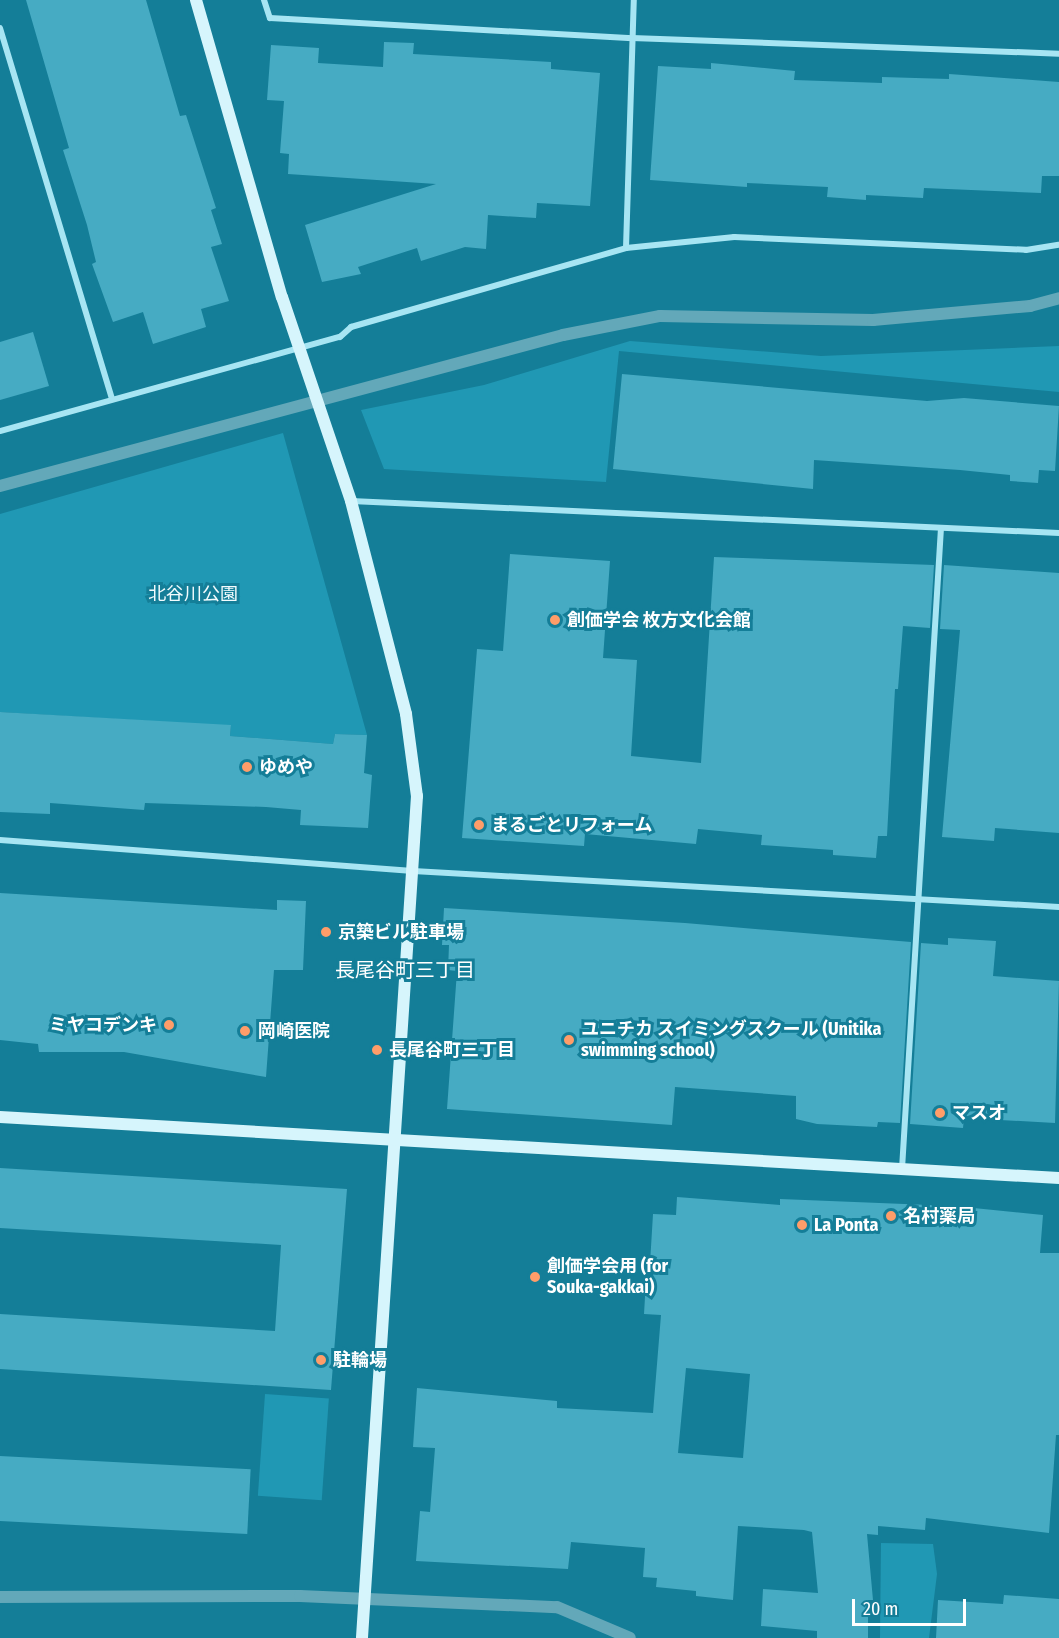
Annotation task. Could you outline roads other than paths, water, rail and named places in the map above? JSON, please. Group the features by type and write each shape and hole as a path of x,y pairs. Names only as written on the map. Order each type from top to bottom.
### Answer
{"street":[{"path":"196,0 306,368 351,501 406,714 417,796 397,1138 362,1638"},
{"path":"264,0 270,18 632,38 1059,54"},
{"path":"626,248 634,0"},
{"path":"0,28 112,398"},
{"path":"0,431 112,398 340,337 351,327 626,248 734,237 1026,250 1059,245"},
{"path":"351,501 1059,534"},
{"path":"902,1169 916,896 941,528"},
{"path":"0,840 413,871 916,896 1059,908"},
{"path":"0,1117 397,1138 1059,1178"}],"waterway":[{"path":"0,486 563,335 660,316 873,320 1030,306 1059,298"},
{"path":"0,1597 300,1596 557,1607 630,1638"}],"place":[{"name":"創価学会 枚方文化会館","path":"555,620"},
{"name":"ゆめや","path":"247,767"},
{"name":"まるごとリフォーム","path":"479,825"},
{"name":"京築ビル駐車場","path":"326,932"},
{"name":"ミヤコデンキ","path":"169,1025"},
{"name":"岡崎医院","path":"245,1031"},
{"name":"ユニチカ スイミングスクール (Unitika swimming school)","path":"569,1040"},
{"name":"長尾谷町三丁目","path":"377,1050"},
{"name":"マスオ","path":"940,1113"},
{"name":"名村薬局","path":"891,1216"},
{"name":"La Ponta","path":"802,1225"},
{"name":"創価学会用 (for Souka-gakkai)","path":"535,1277"},
{"name":"駐輪場","path":"321,1360"}],"district":[{"name":"長尾谷町三丁目","path":"405,970"}],"park label":[{"name":"北谷川公園","path":"193,594"}]}
